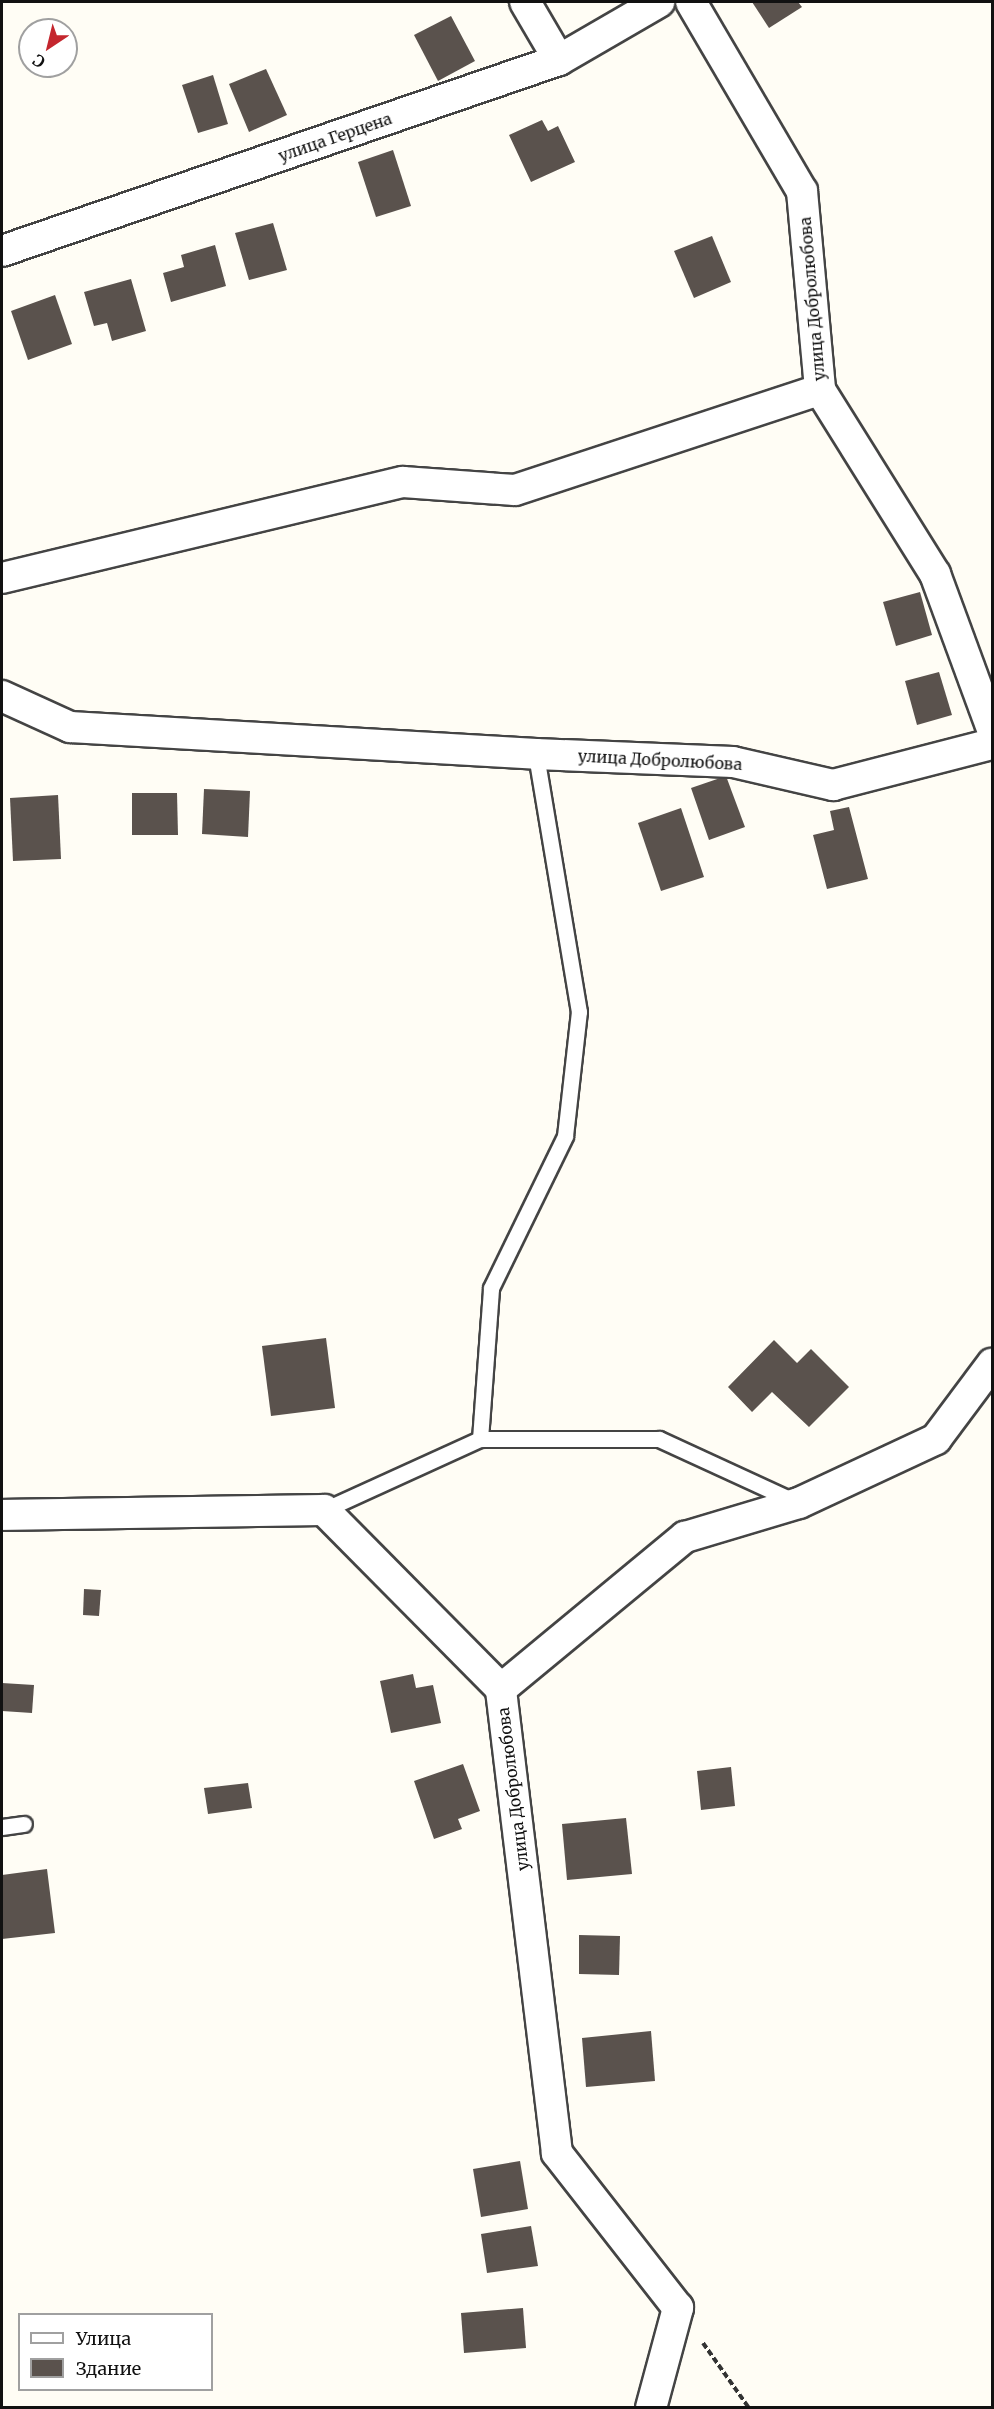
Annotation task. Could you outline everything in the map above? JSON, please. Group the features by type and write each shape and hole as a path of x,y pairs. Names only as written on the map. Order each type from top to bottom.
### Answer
{"street":[{"path":"525,2 560,60"},
{"name":"улица Герцена","path":"2,251 560,60 659,2"},
{"name":"улица Добролюбова","path":"691,2 802,191 820,390 934,574 993,729"},
{"path":"2,578 403,482 515,490 820,390"},
{"name":"улица Добролюбова","path":"2,696 70,727 536,754 733,762 833,785 993,744"},
{"name":"улица Добролюбова","path":"678,2308 556,2153 501,1689 685,1537 799,1503 936,1439 993,1364"},
{"path":"2,1515 324,1510 501,1689"},
{"path":"651,2408 678,2308"}],"lane":[{"path":"480,1439 491,1288 565,1136 579,1012 536,754"},
{"path":"324,1510 480,1439 659,1440 799,1503"},
{"path":"2,1827 24,1824"}],"path":[{"path":"678,2308 749,2408"}],"building":[{"path":"752,2 798,2 802,7 769,28"},
{"path":"451,16 475,61 438,81 414,35"},
{"path":"266,69 287,115 249,132 229,84"},
{"path":"213,75 228,124 198,133 182,85"},
{"path":"542,120 548,131 558,126 575,162 531,182 509,135"},
{"path":"393,150 411,206 376,217 358,162"},
{"path":"273,223 287,270 249,280 235,233"},
{"path":"712,236 731,282 694,298 674,251"},
{"path":"215,245 226,286 171,302 163,273 184,267 181,255"},
{"path":"131,279 146,331 112,341 107,323 94,326 84,292"},
{"path":"55,295 72,344 28,360 11,311"},
{"path":"920,592 932,635 896,646 883,602"},
{"path":"939,672 952,715 917,725 905,681"},
{"path":"726,776 745,827 709,840 691,788"},
{"path":"204,789 250,791 248,837 202,834"},
{"path":"132,793 177,793 178,835 132,835"},
{"path":"58,795 61,859 13,861 10,798"},
{"path":"849,807 868,879 827,889 813,835 834,830 830,811"},
{"path":"681,808 704,877 661,891 638,823"},
{"path":"326,1338 335,1408 271,1416 262,1346"},
{"path":"774,1340 797,1363 811,1349 849,1387 809,1427 772,1392 752,1412 728,1387"},
{"path":"84,1589 101,1590 99,1616 83,1615"},
{"path":"413,1674 416,1688 433,1685 441,1723 391,1733 380,1681"},
{"path":"2,1683 34,1685 32,1713 2,1711"},
{"path":"463,1764 480,1811 458,1819 462,1829 434,1839 414,1781"},
{"path":"731,1767 735,1806 701,1810 697,1771"},
{"path":"248,1783 252,1808 208,1814 204,1788"},
{"path":"626,1818 632,1874 567,1880 562,1824"},
{"path":"47,1869 55,1933 2,1939 2,1875"},
{"path":"579,1935 620,1936 619,1975 579,1974"},
{"path":"651,2031 655,2081 586,2087 582,2038"},
{"path":"520,2161 528,2209 481,2217 473,2169"},
{"path":"531,2226 538,2266 487,2273 481,2234"},
{"path":"523,2308 526,2348 464,2353 461,2313"}]}
